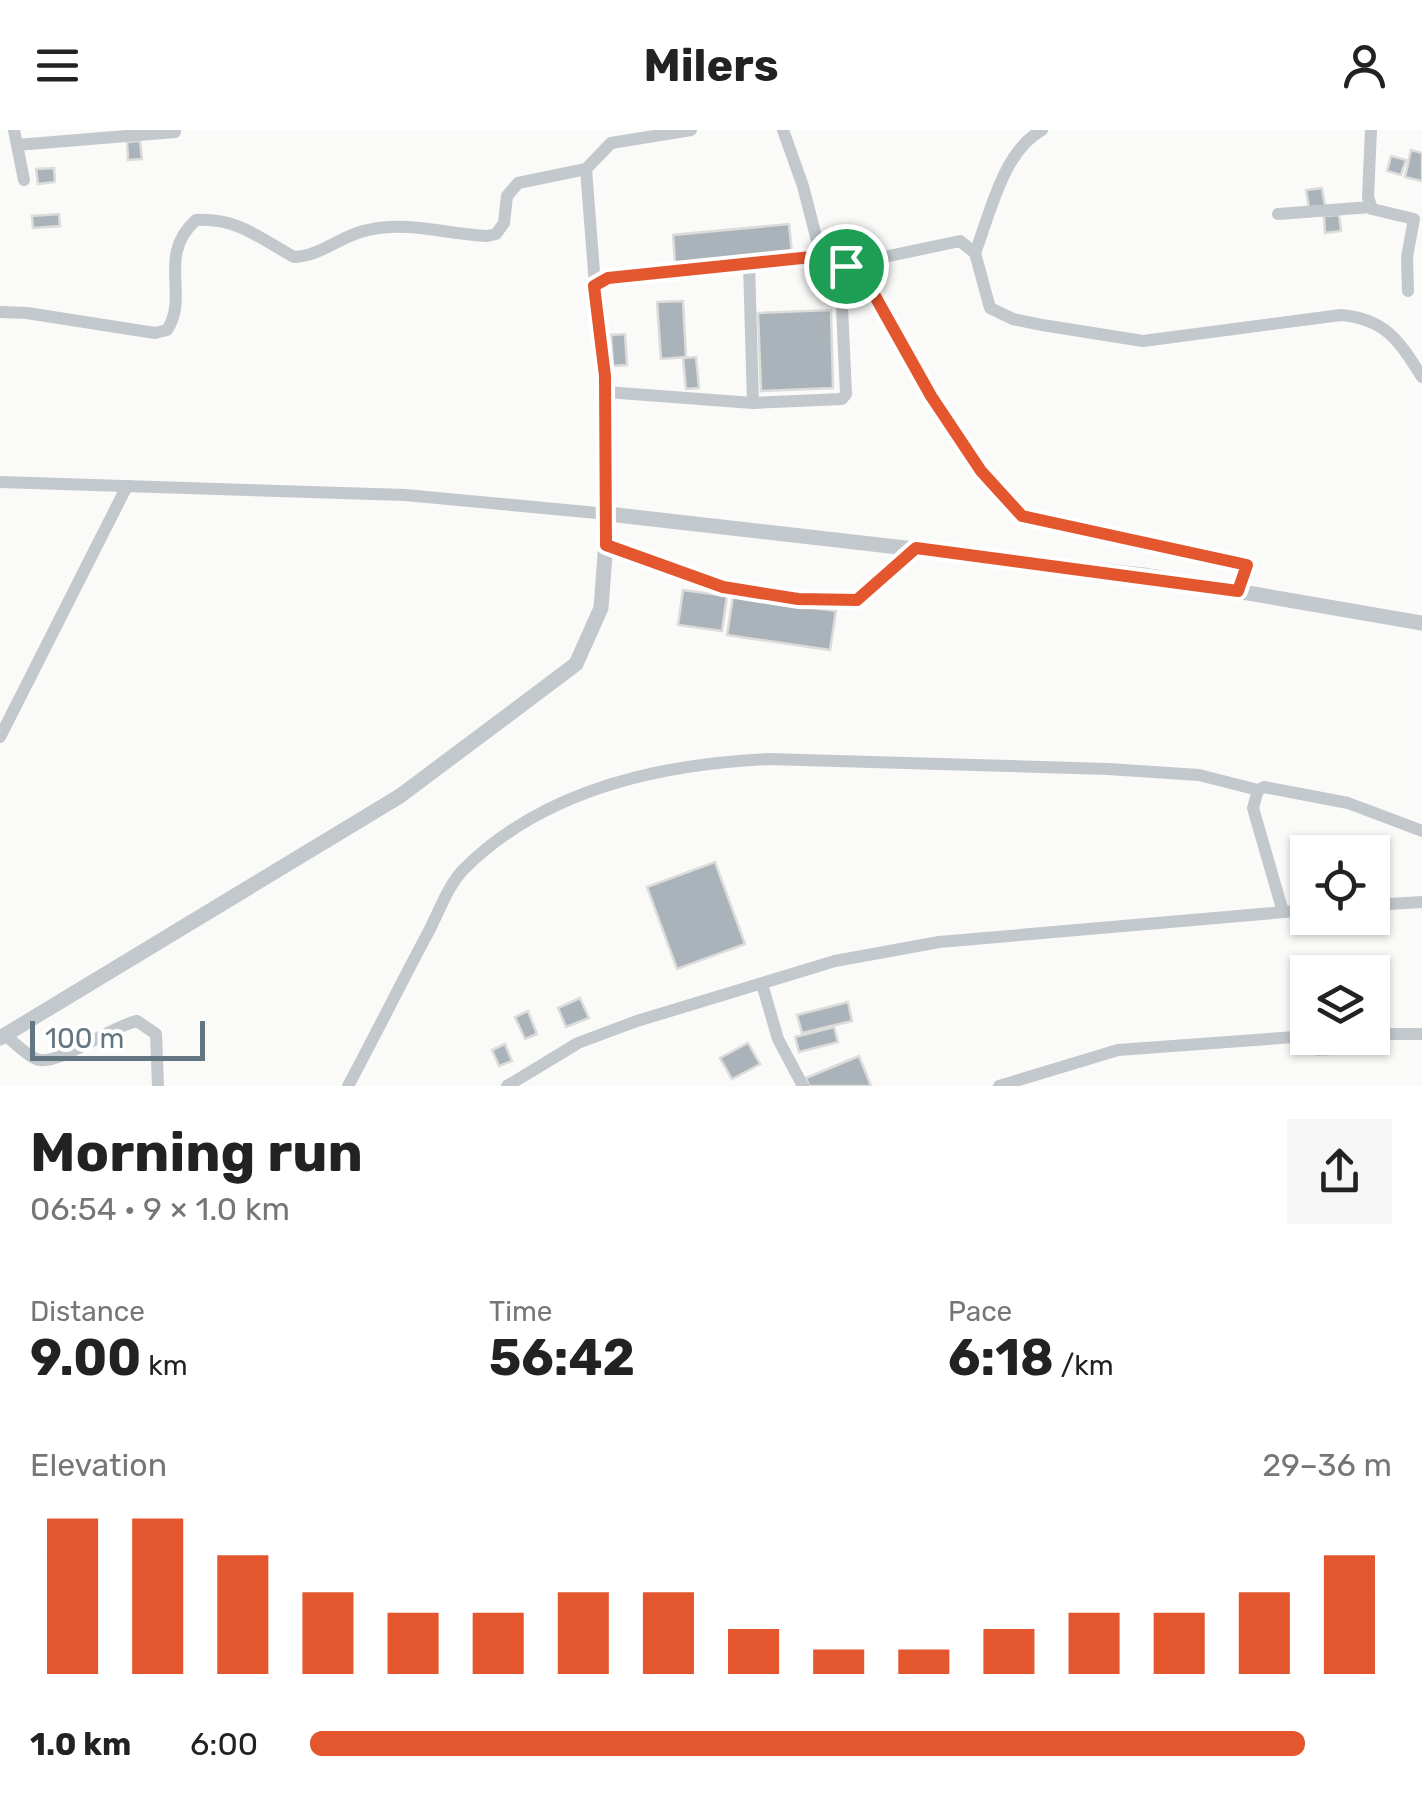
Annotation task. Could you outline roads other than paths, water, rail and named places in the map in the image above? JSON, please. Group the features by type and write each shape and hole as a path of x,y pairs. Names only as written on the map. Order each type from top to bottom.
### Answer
{"street":[{"path":"14,130 24,180"},
{"path":"0,312 27,312 155,332 167,330 173,318 174,255 180,236 196,220 210,219 246,229 294,257 323,252 365,230 430,227 487,236 496,234 504,223 507,196 518,184 586,169 611,143 690,130"},
{"path":"783,130 804,186 821,256"},
{"path":"1042,130 1028,138 1003,179 975,253 990,308 1012,319 1143,341 1342,315 1369,318 1385,327 1422,377"},
{"path":"1371,130 1368,197 1372,207"},
{"path":"17,145 175,132"},
{"path":"158,1086 156,1034 137,1022 118,1025 54,1060 38,1061 2,1036 400,796 576,664 601,608 608,514 606,392 586,169"},
{"path":"1278,214 1372,207 1414,218 1408,292"},
{"path":"594,286 608,278 821,256 840,264 857,264 945,242 960,241 975,253"},
{"path":"749,264 753,403"},
{"path":"606,392 753,403 836,402 846,394 840,264"},
{"path":"857,264 941,411 981,471 1022,516 1247,565 1238,591"},
{"path":"0,482 405,495 608,514 916,548 1238,591 1422,622"},
{"path":"0,737 127,486"},
{"path":"348,1086 464,869 530,817 573,794 708,764 768,759 1108,768 1200,775 1258,790 1264,787 1348,803 1422,831"},
{"path":"1258,790 1253,808 1284,912"},
{"path":"1390,904 1422,902"},
{"path":"507,1086 578,1042 835,961 939,942 1290,912"},
{"path":"762,984 778,1039 803,1086"},
{"path":"1390,1034 1422,1034"},
{"path":"1000,1086 1118,1050 1290,1037"}],"lane":[{"path":"606,545 723,587 798,599 857,600 916,548"}]}
